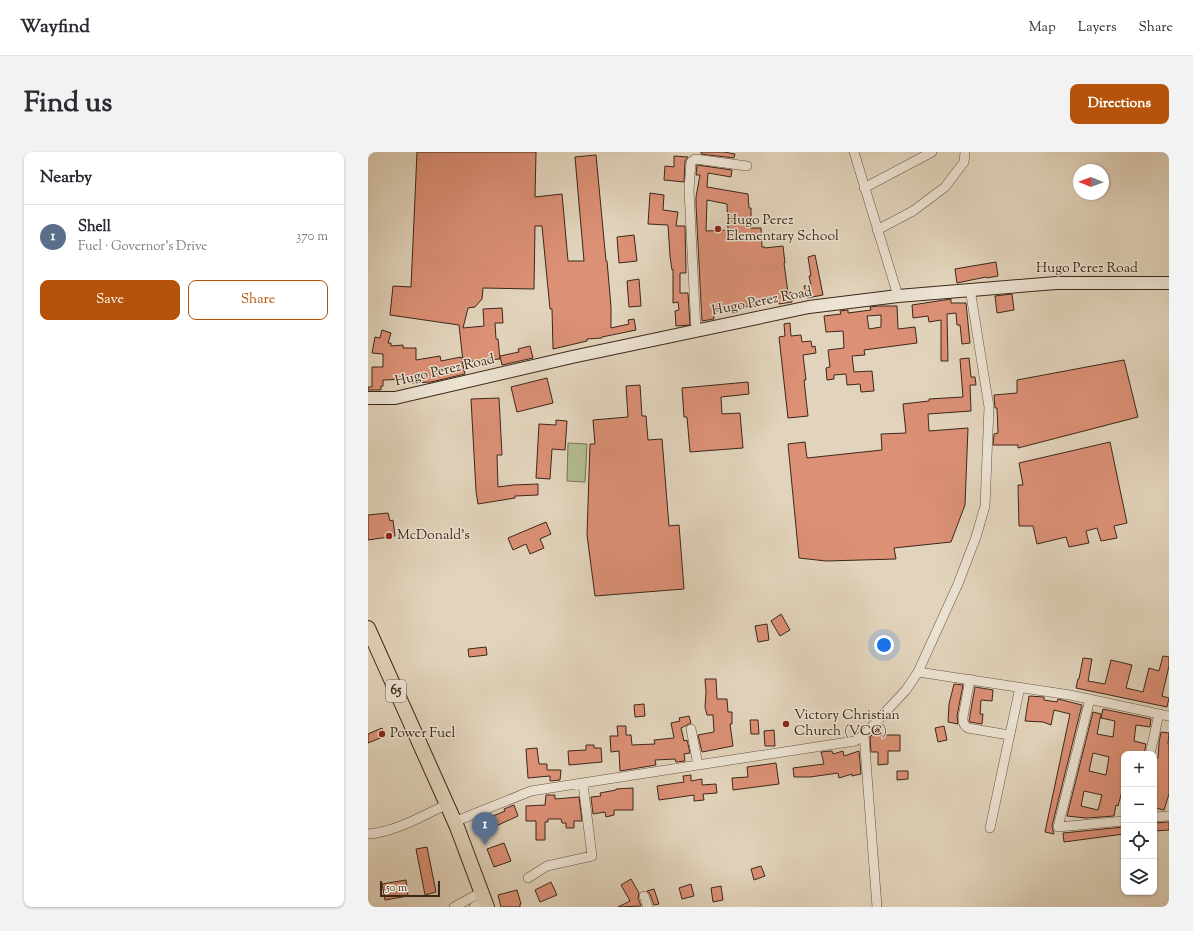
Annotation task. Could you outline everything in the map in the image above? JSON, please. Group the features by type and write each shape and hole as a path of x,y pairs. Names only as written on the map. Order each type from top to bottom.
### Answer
{"main road":[{"name":"65","path":"368,628 454,822 482,902"}],"street":[{"path":"854,152 898,296"},
{"path":"864,188 930,152"},
{"path":"877,230 913,211 945,187 964,162 965,152"},
{"path":"696,331 689,190 691,162 695,159 747,166"},
{"name":"Hugo Perez Road","path":"368,398 395,398 572,357 809,307 898,296 1056,282 1169,283"},
{"path":"454,822 531,791 855,742 864,735 906,690 918,672 958,584 976,537 985,506 989,407 970,289"},
{"path":"918,672 1090,699 1169,716"},
{"path":"970,679 963,717 963,723 965,726 968,728 1009,735"},
{"path":"990,828 1020,687"},
{"path":"1090,699 1058,827 1121,821"},
{"path":"1151,751 1159,714"},
{"path":"691,729 698,765"},
{"path":"864,735 876,907"},
{"path":"528,878 547,866 592,856 583,784"},
{"path":"368,834 392,830 444,799"},
{"path":"1157,817 1169,816"},
{"path":"644,896 648,907"},
{"path":"454,907 482,902"}],"green space":[{"path":"568,443 587,444 585,482 567,481"}],"building":[{"path":"417,152 536,152 535,197 562,194 568,261 584,261 575,157 596,155 611,307 611,328 629,324 628,320 634,319 636,330 602,338 587,339 587,341 553,349 552,309 550,309 542,226 535,226 534,289 483,288 482,299 475,307 468,308 463,328 484,326 483,309 502,308 503,323 495,323 496,339 498,339 500,359 463,362 459,325 390,315 393,286 411,287"},
{"path":"701,152 724,152 735,154 734,158 701,154"},
{"path":"674,156 688,157 685,161 684,182 664,180 665,166 674,167"},
{"path":"697,165 732,170 731,177 708,173 707,187 748,194 749,208 751,208 751,228 761,228 762,247 783,246 788,293 791,292 792,302 779,304 778,300 759,303 759,306 743,307 743,309 713,311 714,319 702,321 696,205 700,175 696,175","holes":["707,200 727,204 728,230 706,231"]},
{"path":"650,193 664,195 663,210 678,212 676,226 685,226 686,273 680,273 680,293 688,293 690,325 676,326 675,311 679,310 678,302 673,303 673,269 672,270 670,256 668,225 648,224"},
{"path":"634,235 637,261 619,263 617,237"},
{"path":"815,255 823,295 807,298 804,286 811,285 808,257"},
{"path":"996,262 998,276 957,283 955,269"},
{"path":"639,279 641,306 629,307 627,281"},
{"path":"1012,294 1014,310 997,313 995,296"},
{"path":"951,299 951,303 966,303 970,343 962,344 960,325 957,325 956,313 947,314 948,361 941,361 941,320 929,322 928,316 913,318 912,305"},
{"path":"897,306 898,329 915,327 917,343 864,350 865,355 852,356 854,372 872,371 874,391 861,392 860,384 847,385 846,374 834,375 834,379 827,380 826,368 830,367 828,350 844,348 843,331 826,332 824,316 841,314 840,311 848,310 848,313 871,310 870,307","holes":["881,315 881,327 869,329 867,316"]},
{"path":"790,323 791,336 801,335 802,342 811,341 812,347 815,346 816,353 803,355 808,416 788,418 779,337 785,336 784,324"},
{"path":"382,330 391,333 388,343 391,343 391,346 403,345 403,348 416,348 416,360 440,356 441,361 461,357 465,374 431,382 412,383 411,379 383,380 381,390 368,390 368,387 372,387 372,367 383,367 383,354 372,353 375,337 380,338"},
{"path":"530,346 533,358 502,365 500,356 519,352 518,349"},
{"path":"969,358 971,377 975,377 976,385 970,385 971,411 928,414 929,431 968,428 965,505 951,542 894,548 896,559 826,561 799,558 788,444 805,442 807,458 882,450 881,434 906,433 903,404 929,401 929,399 963,397 960,359"},
{"path":"1124,360 1138,417 1018,448 1018,445 993,445 994,434 998,433 997,408 995,408 994,395 1017,393 1017,380"},
{"path":"547,378 553,403 517,412 511,387"},
{"path":"748,382 749,394 721,397 722,414 740,413 743,448 690,452 687,417 684,417 682,388"},
{"path":"640,385 642,416 646,416 648,440 662,439 669,526 679,525 684,589 595,596 587,535 590,444 595,444 593,420 628,417 626,386"},
{"path":"499,398 502,455 497,455 498,487 538,484 538,495 515,496 515,498 478,504 471,399"},
{"path":"556,420 567,421 565,450 552,449 550,479 536,478 539,424 556,425"},
{"path":"1110,442 1127,523 1114,526 1117,538 1101,541 1097,528 1086,531 1089,543 1069,547 1066,537 1037,544 1033,526 1019,526 1018,485 1023,485 1019,463"},
{"path":"388,513 390,521 393,520 395,536 368,540 368,515"},
{"path":"546,522 551,534 540,539 544,548 530,554 526,544 513,550 508,538"},
{"path":"781,614 790,630 780,636 771,621"},
{"path":"767,624 769,640 758,642 755,626"},
{"path":"486,647 487,655 469,657 468,649"},
{"path":"1163,656 1169,657 1169,666 1162,696 1169,698 1167,707 1076,688 1083,658 1092,659 1088,681 1105,684 1111,660 1132,665 1126,688 1143,692 1149,668 1159,671"},
{"path":"705,679 716,679 717,699 727,699 728,712 732,712 732,724 730,724 733,746 702,752 698,735 714,732 713,715 707,715 705,707"},
{"path":"954,684 963,685 957,716 958,724 948,722 949,704"},
{"path":"975,687 993,690 992,701 981,700 980,714 983,714 982,724 969,721"},
{"path":"1029,696 1044,697 1044,700 1057,702 1058,699 1082,705 1052,826 1054,834 1045,832 1070,714 1054,710 1051,725 1043,722 1025,721"},
{"path":"644,704 645,716 635,717 634,705"},
{"path":"1103,709 1151,719 1150,727 1136,725 1134,741 1146,744 1145,751 1121,751 1121,795 1118,806 1116,805 1114,816 1086,818 1067,816 1093,712 1101,714 1097,734 1113,737 1115,721 1101,718","holes":["1093,753 1109,757 1106,775 1089,771","1084,791 1102,795 1098,810 1081,806"]},
{"path":"689,716 691,723 681,728 684,741 687,740 690,753 684,754 685,761 676,762 675,759 655,760 656,765 620,771 619,751 611,752 610,736 618,736 617,726 626,726 626,735 631,735 632,745 655,744 654,740 674,738 671,723 680,721 679,718"},
{"path":"750,720 758,720 759,734 751,734"},
{"path":"944,726 947,740 938,742 935,728"},
{"path":"382,728 385,736 368,743 368,734"},
{"path":"878,729 879,735 900,735 900,751 888,751 888,764 878,765 878,752 871,752 870,737"},
{"path":"774,730 775,746 765,746 764,731"},
{"path":"1161,732 1169,733 1169,794 1164,810 1157,808 1157,758"},
{"path":"586,745 594,745 594,748 601,748 602,762 569,765 568,751 586,750"},
{"path":"537,748 539,764 547,764 547,770 561,770 560,780 550,781 550,776 528,778 526,749"},
{"path":"832,751 833,754 843,751 844,756 859,751 861,774 852,776 852,774 839,778 838,773 810,777 794,777 793,768 824,764 821,752"},
{"path":"776,763 779,784 733,790 732,778 748,777 747,767"},
{"path":"897,771 908,771 908,779 897,780"},
{"path":"691,775 691,781 702,779 702,785 716,784 717,793 703,794 704,800 694,801 694,795 659,800 657,786 684,782 683,776"},
{"path":"633,788 633,810 614,810 614,815 606,817 605,812 593,814 591,797 601,796 600,793 616,789"},
{"path":"546,795 555,795 555,799 579,797 582,821 574,821 574,828 566,828 566,823 562,823 561,819 548,819 548,822 545,822 545,840 536,840 536,821 526,821 526,806 545,805"},
{"path":"514,805 518,816 485,831 481,821 505,811 504,809"},
{"path":"1169,822 1169,830 1157,831 1157,823"},
{"path":"1121,827 1121,834 1064,842 1063,833"},
{"path":"504,843 511,861 494,867 487,849"},
{"path":"427,847 436,892 425,895 416,849"},
{"path":"761,866 765,876 754,880 751,869"},
{"path":"631,879 639,893 638,898 641,906 618,907 630,901 621,885"},
{"path":"406,880 408,896 385,900 382,884"},
{"path":"551,882 557,895 540,902 535,890"},
{"path":"691,884 694,896 682,899 679,888"},
{"path":"721,886 723,900 713,902 711,888"},
{"path":"654,889 659,904 654,905 650,894 647,891"},
{"path":"517,890 521,904 520,907 501,907 498,895"}],"place":[{"name":"Hugo Perez Elementary School","path":"718,229"},
{"name":"McDonald's","path":"389,536"},
{"name":"Victory Christian Church (VCC)","path":"786,724"},
{"name":"Power Fuel","path":"382,734"},
{"name":"Shell","path":"485,845"}]}
